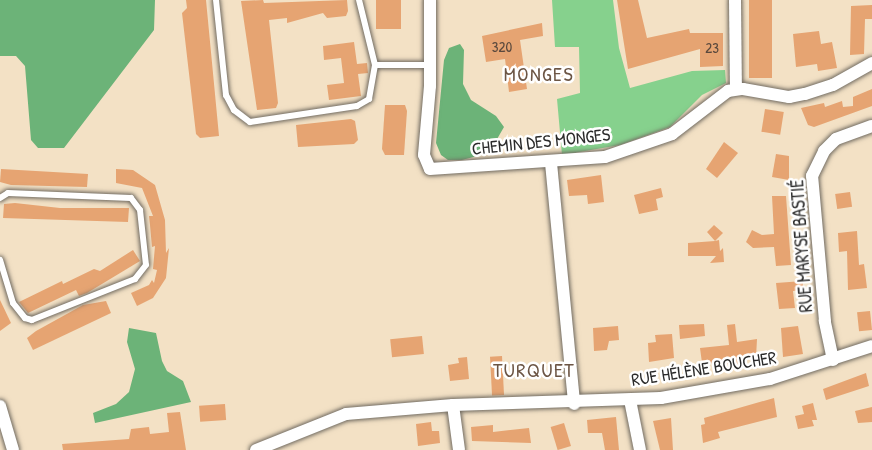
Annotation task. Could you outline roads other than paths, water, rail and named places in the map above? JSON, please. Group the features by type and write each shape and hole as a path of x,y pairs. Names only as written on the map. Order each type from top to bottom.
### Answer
{"street":[{"name":"CHEMIN DES MONGES","path":"430,0 430,65 424,155 430,169 551,163 605,157 663,138 713,99 736,89"},
{"path":"735,0 736,89 789,97 805,94 833,85 872,63"},
{"name":"RUE MARYSE BASTIÉ","path":"833,360 825,321 812,176 820,156 836,139 872,126"},
{"path":"551,163 574,404"},
{"name":"RUE HÉLÈNE BOUCHER","path":"256,450 346,414 453,405 574,404 630,400 770,379 872,346"},
{"path":"630,400 640,450"},
{"path":"453,405 459,450"},
{"path":"0,406 13,450"}],"lane":[{"path":"216,0 226,95 234,110 250,122 365,104 372,91 375,65 359,0"},
{"path":"375,65 430,65"},
{"path":"0,198 8,193 131,198 140,210 146,265 135,279 32,320 24,318 13,303 0,260"}],"district":[{"name":"MONGES","path":"539,73"},
{"name":"TURQUET","path":"534,369"}]}
